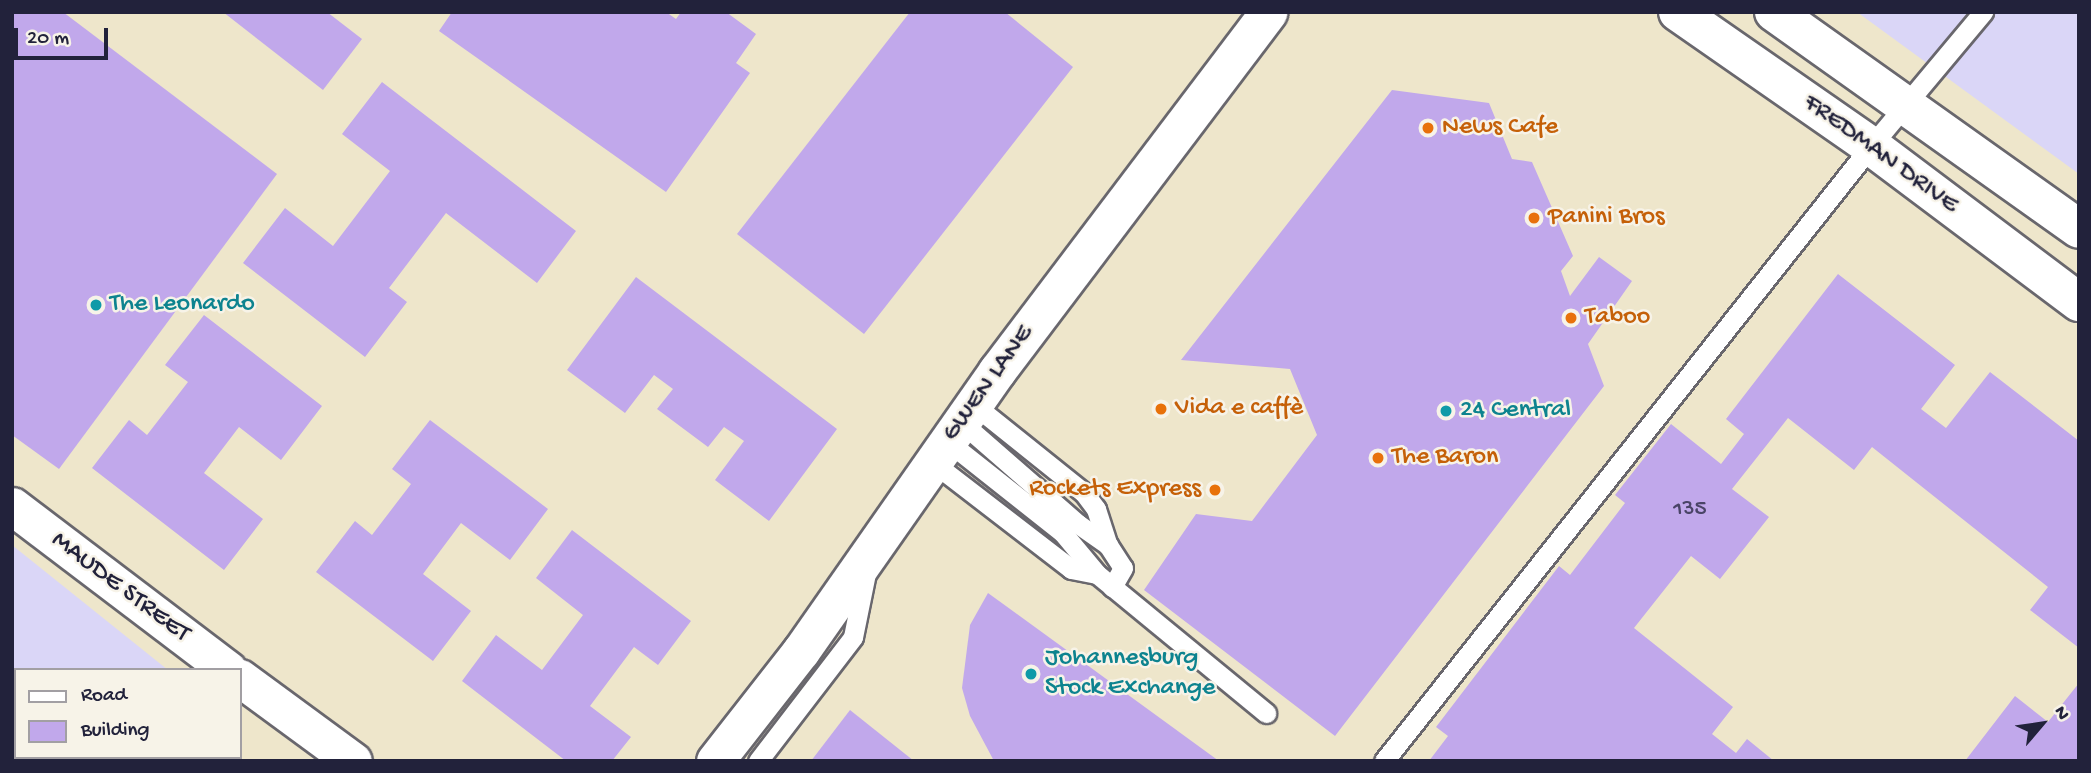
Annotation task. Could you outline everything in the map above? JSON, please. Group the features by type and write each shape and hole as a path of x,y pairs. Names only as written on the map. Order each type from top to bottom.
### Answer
{"street":[{"name":"GWEN LANE","path":"715,761 801,650 953,432 1269,12"},
{"name":"FREDMAN DRIVE","path":"1678,12 1871,146 2079,302"},
{"path":"1774,12 2079,229"},
{"name":"MAUDE STREET","path":"12,506 225,668"},
{"path":"242,679 353,761"}],"lane":[{"path":"1384,761 1871,146 1908,106 1983,12"},
{"path":"953,432 1108,545"},
{"path":"953,432 1084,494 1096,509 1108,545 1123,568 1105,580"},
{"path":"953,432 1071,569 1105,580 1266,713"},
{"path":"758,761 853,637 870,549"}],"shaded area":[{"path":"1857,12 2079,12 2079,174"},
{"path":"12,545 166,668 14,668 14,759 154,759 12,761"}],"building":[{"name":"The Leonardo","path":"12,12 63,12 277,174 59,469 12,435"},
{"path":"223,12 327,12 362,39 323,90"},
{"path":"452,12 666,12 676,19 681,12 726,12 756,34 736,63 750,73 666,192 439,31"},
{"path":"910,12 1005,12 1073,67 864,334 737,234"},
{"path":"382,82 576,231 537,283 446,213 389,288 407,302 365,357 243,263 285,208 333,246 390,171 342,134"},
{"name":"24 Central","path":"1392,90 1489,103 1512,159 1532,162 1573,256 1561,271 1570,296 1599,257 1632,281 1588,344 1604,386 1335,736 1144,590 1196,514 1252,521 1317,435 1290,369 1181,360"},
{"path":"1838,274 1955,365 1921,409 1946,428 1990,372 2079,441 2079,648 2030,610 2048,587 1872,447 1854,470 1788,418 1732,489 1769,517 1720,579 1691,556 1634,628 1733,707 1712,734 1736,753 1747,739 1774,761 1429,761 1448,736 1436,727 1559,566 1570,575 1625,503 1615,495 1671,424 1721,464 1744,434 1726,419"},
{"path":"636,277 837,429 769,521 715,480 744,441 724,427 708,447 657,409 673,389 654,375 625,413 567,370"},
{"path":"204,315 322,406 281,460 239,427 204,473 263,519 224,570 92,468 129,420 147,435 188,382 165,365"},
{"path":"430,420 548,509 510,560 461,523 423,574 471,611 433,661 316,572 355,521 372,535 411,484 392,469"},
{"path":"572,530 691,621 658,665 634,647 590,706 631,737 612,761 566,761 462,681 496,635 542,670 583,615 536,578"},
{"name":"Johannesburg Stock Exchange","path":"988,593 1219,761 994,761 970,716 962,688 970,625"},
{"path":"2079,683 2079,761 1965,761 2015,696 2048,722"},
{"path":"12,702 14,759 91,761 12,761"},
{"path":"850,710 914,761 811,761"}],"place":[{"name":"News Cafe","path":"1428,128"},
{"name":"Panini Bros","path":"1534,218"},
{"name":"The Leonardo","path":"96,305"},
{"name":"Taboo","path":"1571,318"},
{"name":"Vida e caffè","path":"1161,409"},
{"name":"24 Central","path":"1446,411"},
{"name":"The Baron","path":"1378,458"},
{"name":"Rockets Express","path":"1215,490"},
{"name":"Johannesburg Stock Exchange","path":"1031,674"}]}
